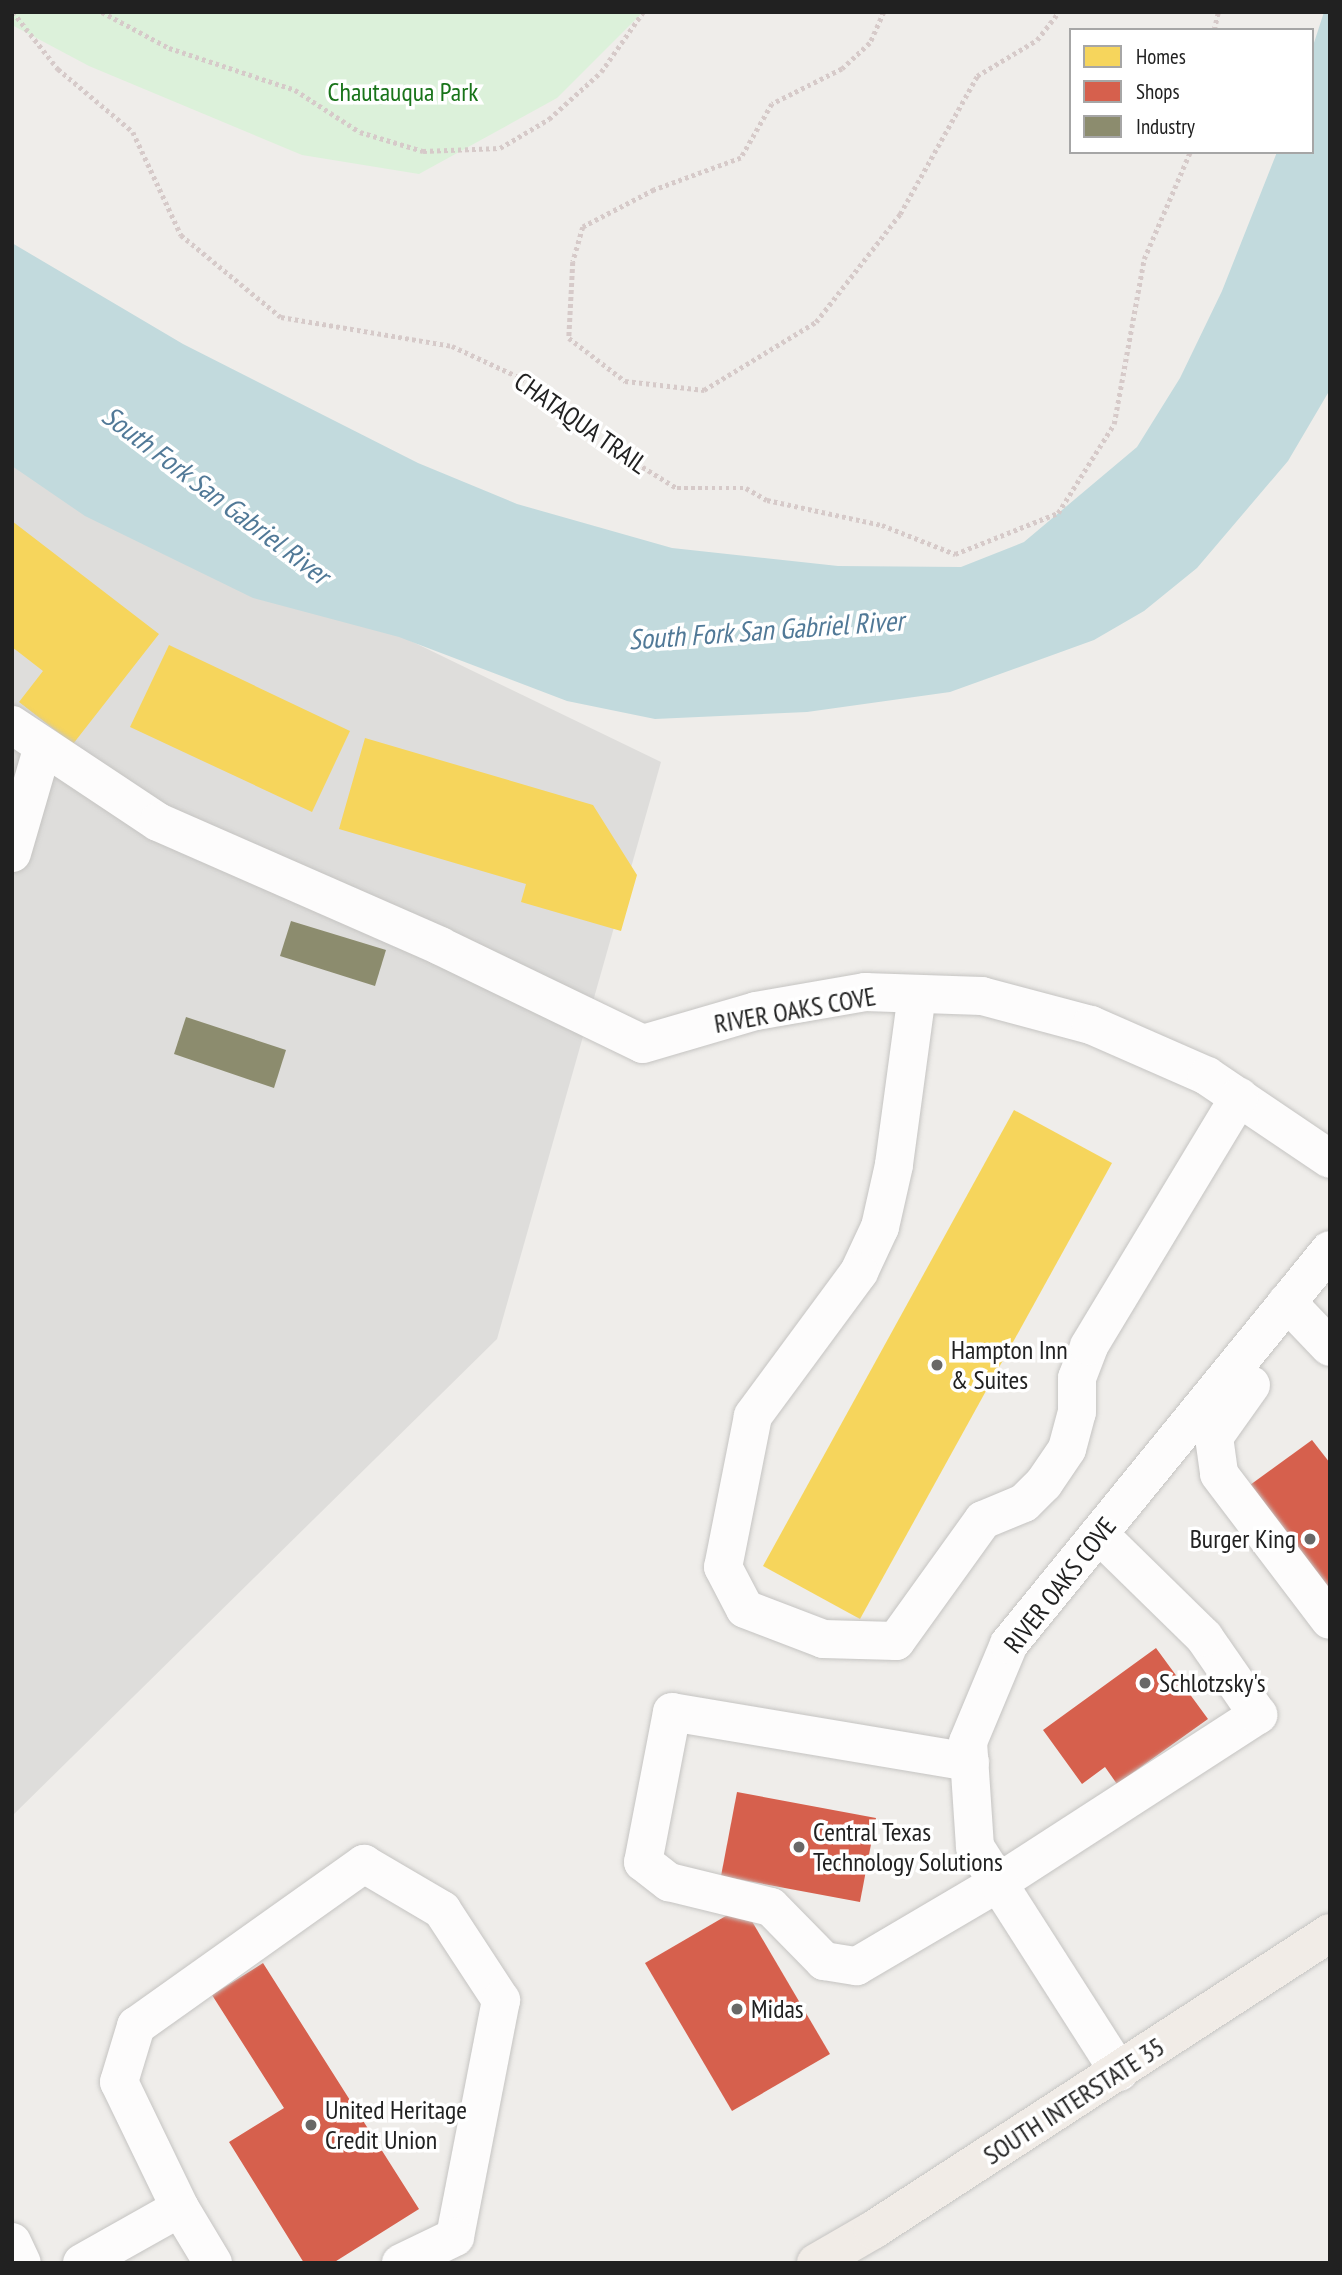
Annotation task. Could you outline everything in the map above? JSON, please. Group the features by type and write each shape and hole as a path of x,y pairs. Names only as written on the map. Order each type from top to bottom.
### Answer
{"main road":[{"name":"SOUTH INTERSTATE 35","path":"816,2263 1119,2072 1330,1933"}],"street":[{"path":"12,853 28,735"},
{"name":"RIVER OAKS COVE","path":"28,735 158,822 440,946 643,1044 770,1009 865,992 982,996 1091,1025 1207,1076 1330,1159"},
{"path":"917,994 894,1165 880,1227 859,1272 753,1416 723,1567 745,1609 822,1639 896,1642 983,1520 1024,1503 1044,1482 1067,1450 1077,1412 1077,1378 1089,1346 1239,1097"},
{"name":"RIVER OAKS COVE","path":"1119,2072 975,1847 968,1742 1009,1644 1099,1534 1307,1324 1330,1250"},
{"path":"1307,1324 1214,1437 1219,1474 1330,1620"},
{"path":"970,1762 672,1712 643,1862 669,1882 771,1907 824,1961 857,1966 998,1883 1258,1715 1204,1637 1099,1534"},
{"path":"213,2263 180,2208 119,2082 136,2026 364,1864 442,1910 501,2000 455,2237 401,2263"},
{"path":"82,2263 180,2208"},
{"path":"12,2242 22,2263"}],"path":[{"path":"102,12 169,48 295,90 360,132 424,151 500,148 549,120 601,72 643,12"},
{"path":"884,12 870,43 842,69 772,104 741,159 654,190 583,226 573,262 569,338 625,381 704,390 816,322 900,214 977,76 1037,40 1059,12"},
{"name":"CHATAQUA TRAIL","path":"15,14 58,69 133,132 181,235 281,317 452,346 536,385 583,430 677,488 746,488 767,500 882,525 955,554 1058,513 1114,424 1144,259 1189,154"}],"shaded area":[{"path":"12,448 661,762 497,1339 12,1816"}],"green space":[{"name":"Chautauqua Park","path":"12,12 643,12 557,98 419,174 302,155 89,66 12,25"}],"water":[{"name":"South Fork San Gabriel River","path":"1324,12 1330,12 1328,393 1288,461 1197,568 1144,611 1094,640 950,692 807,712 655,719 567,701 399,637 253,598 85,516 12,466 12,243 183,344 418,463 517,504 672,548 838,566 961,567 1024,542 1137,447 1180,378 1222,291 1276,154 1314,154 1314,43"}],"building: Homes":[{"path":"12,521 159,634 73,744 19,702 43,671 12,647"},
{"path":"169,645 350,731 312,812 130,727"},
{"path":"365,738 593,805 637,875 621,931 521,902 526,884 339,829"},
{"name":"Hampton Inn & Suites","path":"1014,1110 1112,1163 860,1619 763,1566"}],"building: Shops":[{"name":"Burger King","path":"1312,1440 1330,1463 1330,1593 1250,1485"},
{"name":"Schlotzsky's","path":"1156,1648 1208,1719 1117,1784 1105,1767 1082,1784 1043,1730"},
{"name":"Central Texas Technology Solutions","path":"737,1792 876,1818 860,1902 721,1876"},
{"name":"Midas","path":"743,1906 830,2054 732,2111 645,1963"},
{"name":"United Heritage Credit Union","path":"263,1963 419,2209 333,2263 304,2263 229,2142 284,2108 212,1995"}],"building: Industry":[{"path":"291,921 386,950 375,986 280,956"},
{"path":"186,1017 286,1050 274,1088 174,1054"}],"place":[{"name":"Hampton Inn & Suites","path":"937,1365"},
{"name":"Burger King","path":"1310,1539"},
{"name":"Schlotzsky's","path":"1145,1683"},
{"name":"Central Texas Technology Solutions","path":"799,1847"},
{"name":"Midas","path":"737,2009"},
{"name":"United Heritage Credit Union","path":"311,2125"}]}
